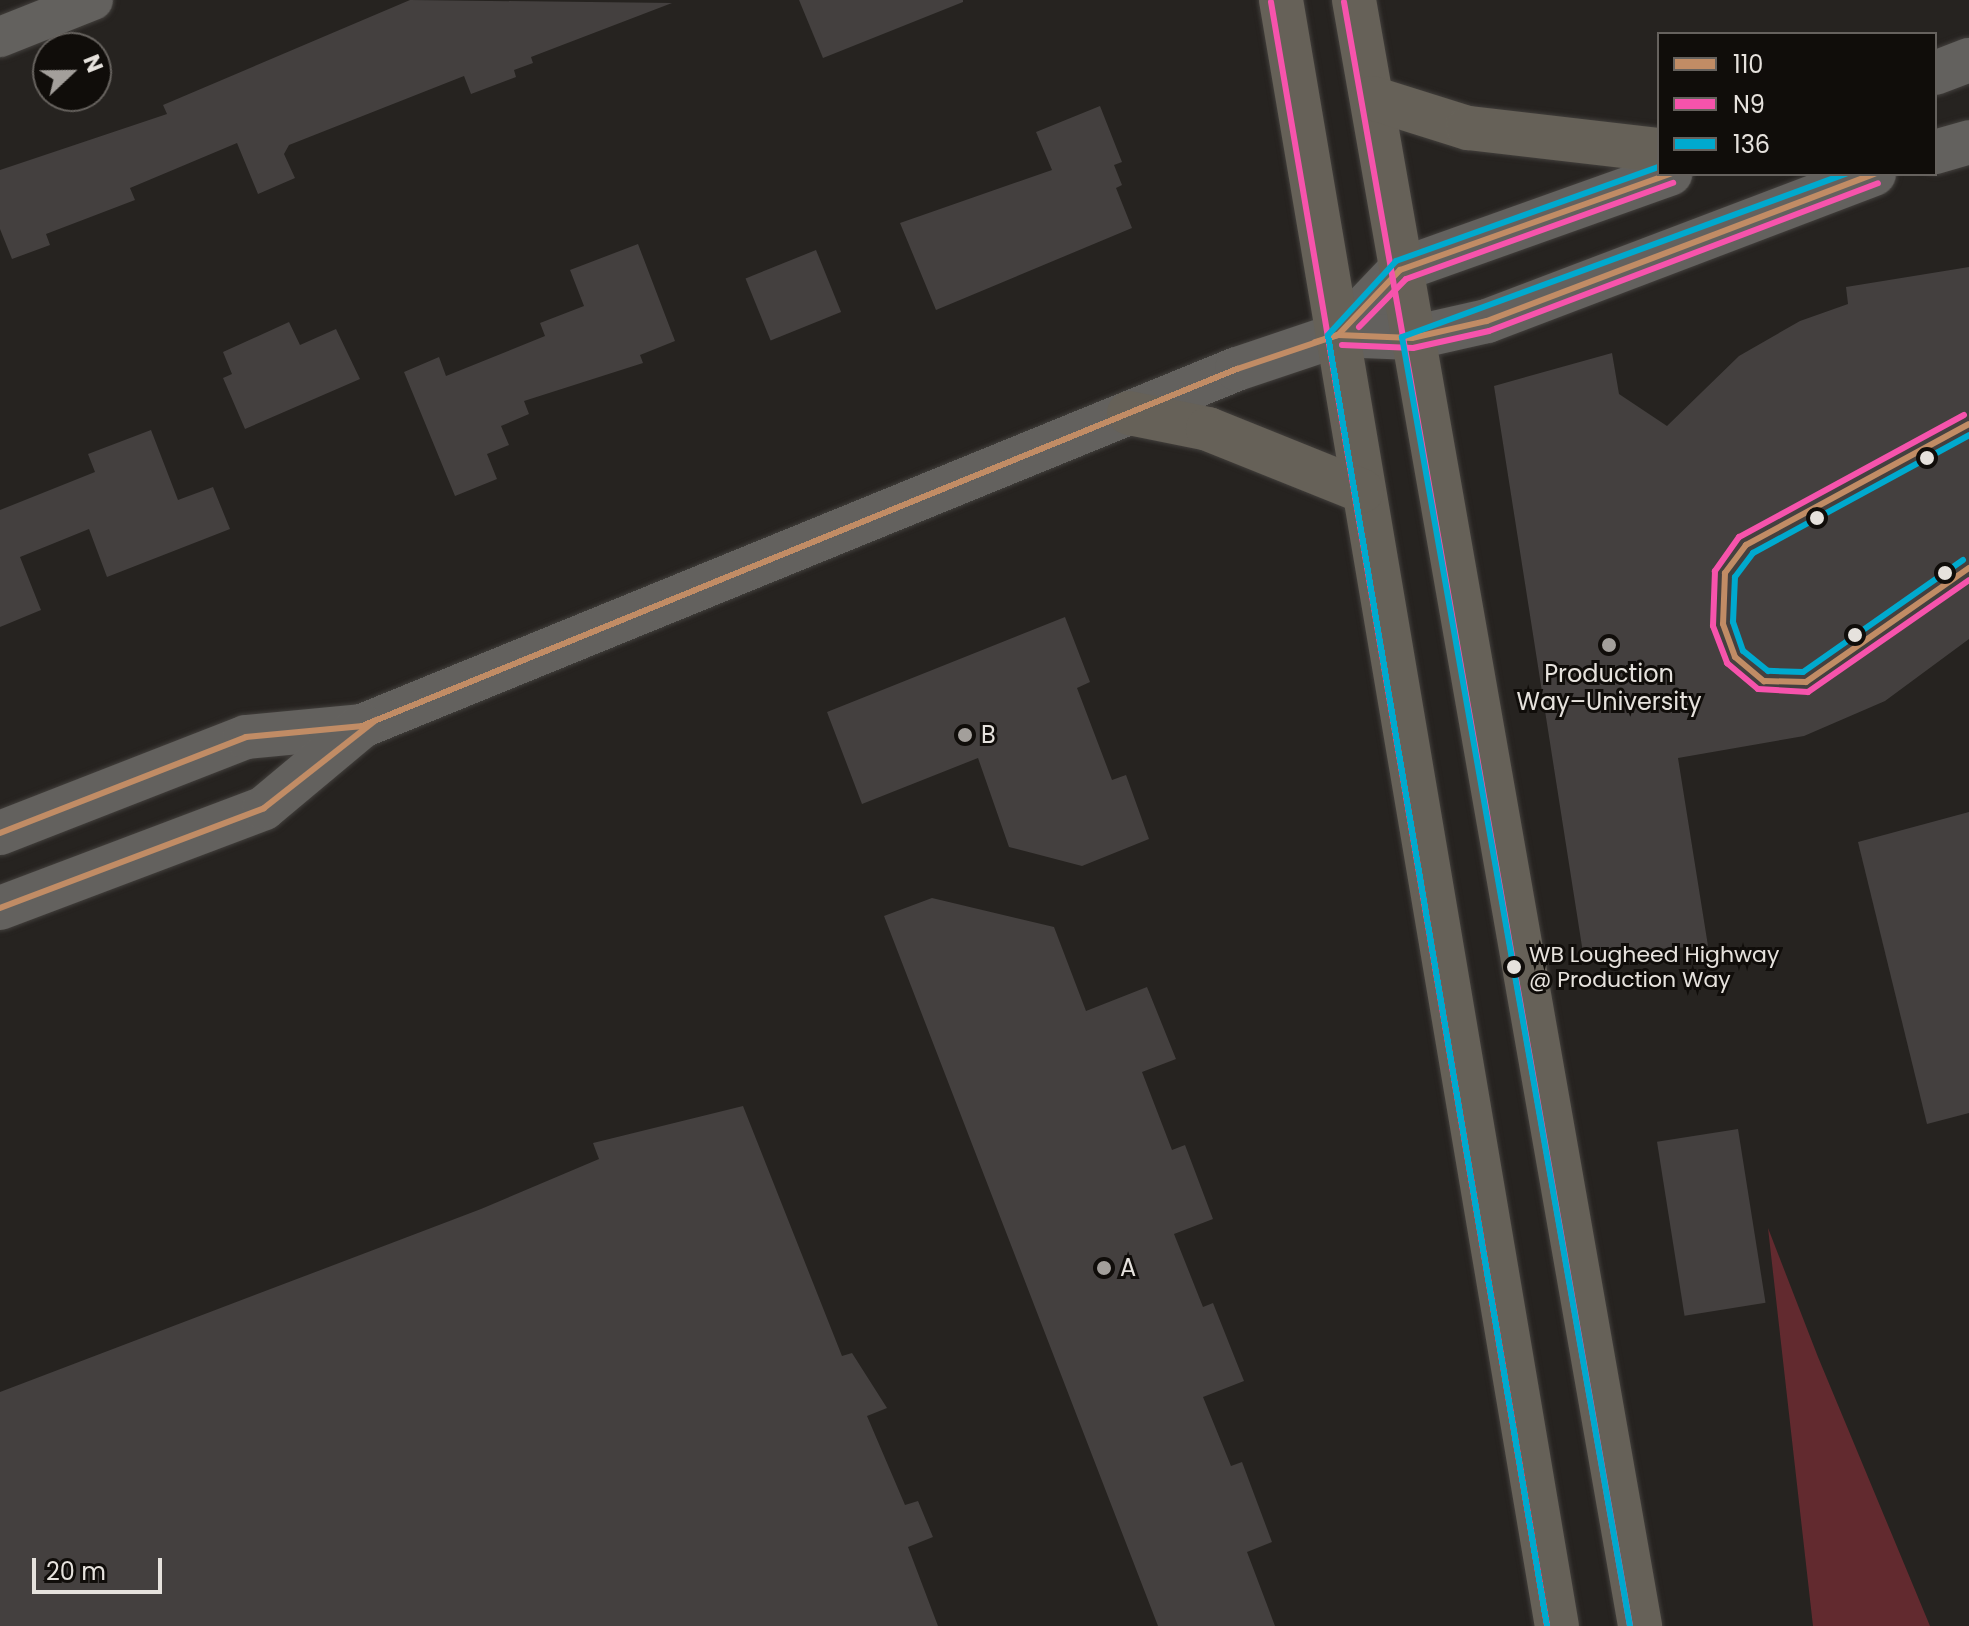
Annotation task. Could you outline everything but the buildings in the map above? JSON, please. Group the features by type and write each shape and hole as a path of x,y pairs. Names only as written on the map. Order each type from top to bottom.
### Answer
{"main road":[{"path":"1281,0 1557,1626"},
{"path":"1354,0 1640,1626"},
{"path":"1372,98 1468,128 1657,150"},
{"path":"1129,413 1208,429 1362,491"}],"street":[{"path":"0,37 93,0"},
{"path":"1937,72 1969,60"},
{"path":"1937,151 1969,142"},
{"path":"1338,335 1400,270 1664,176"},
{"path":"0,879 248,783 362,726 1129,413 1338,335 1412,338 1487,321 1869,176"},
{"path":"0,833 246,737 362,726"},
{"path":"0,908 264,808 362,726"}],"shaded area":[{"path":"1768,1228 1818,1357 1930,1626 1813,1626"}],"transit line":[{"name":"N9","path":"1271,2 1547,1626"},
{"name":"N9","path":"1344,2 1630,1626"},
{"name":"136","path":"1547,1626 1328,335 1396,261 1657,168"},
{"name":"110","path":"1315,342 1338,335 1400,270 1664,176"},
{"name":"136","path":"1630,1626 1402,337 1841,176"},
{"name":"110","path":"0,833 246,737 362,726 1237,369 1338,335 1412,338 1487,321 1869,176"},
{"name":"N9","path":"1359,327 1406,279 1673,183"},
{"name":"N9","path":"1342,345 1413,348 1489,331 1878,183"},
{"name":"N9","path":"1964,415 1739,537 1715,571 1713,626 1727,663 1758,689 1808,692 1969,580"},
{"name":"110","path":"1969,424 1746,545 1725,573 1723,624 1735,657 1764,681 1806,682 1969,568"},
{"name":"136","path":"1963,560 1803,672 1768,671 1743,651 1733,622 1735,577 1753,553 1969,435"},
{"name":"110","path":"0,908 264,808 376,720"}],"place":[{"name":"Production Way–University","path":"1609,645"},
{"name":"B","path":"965,735"},
{"name":"WB Lougheed Highway @ Production Way","path":"1514,967"},
{"name":"A","path":"1104,1268"}]}
